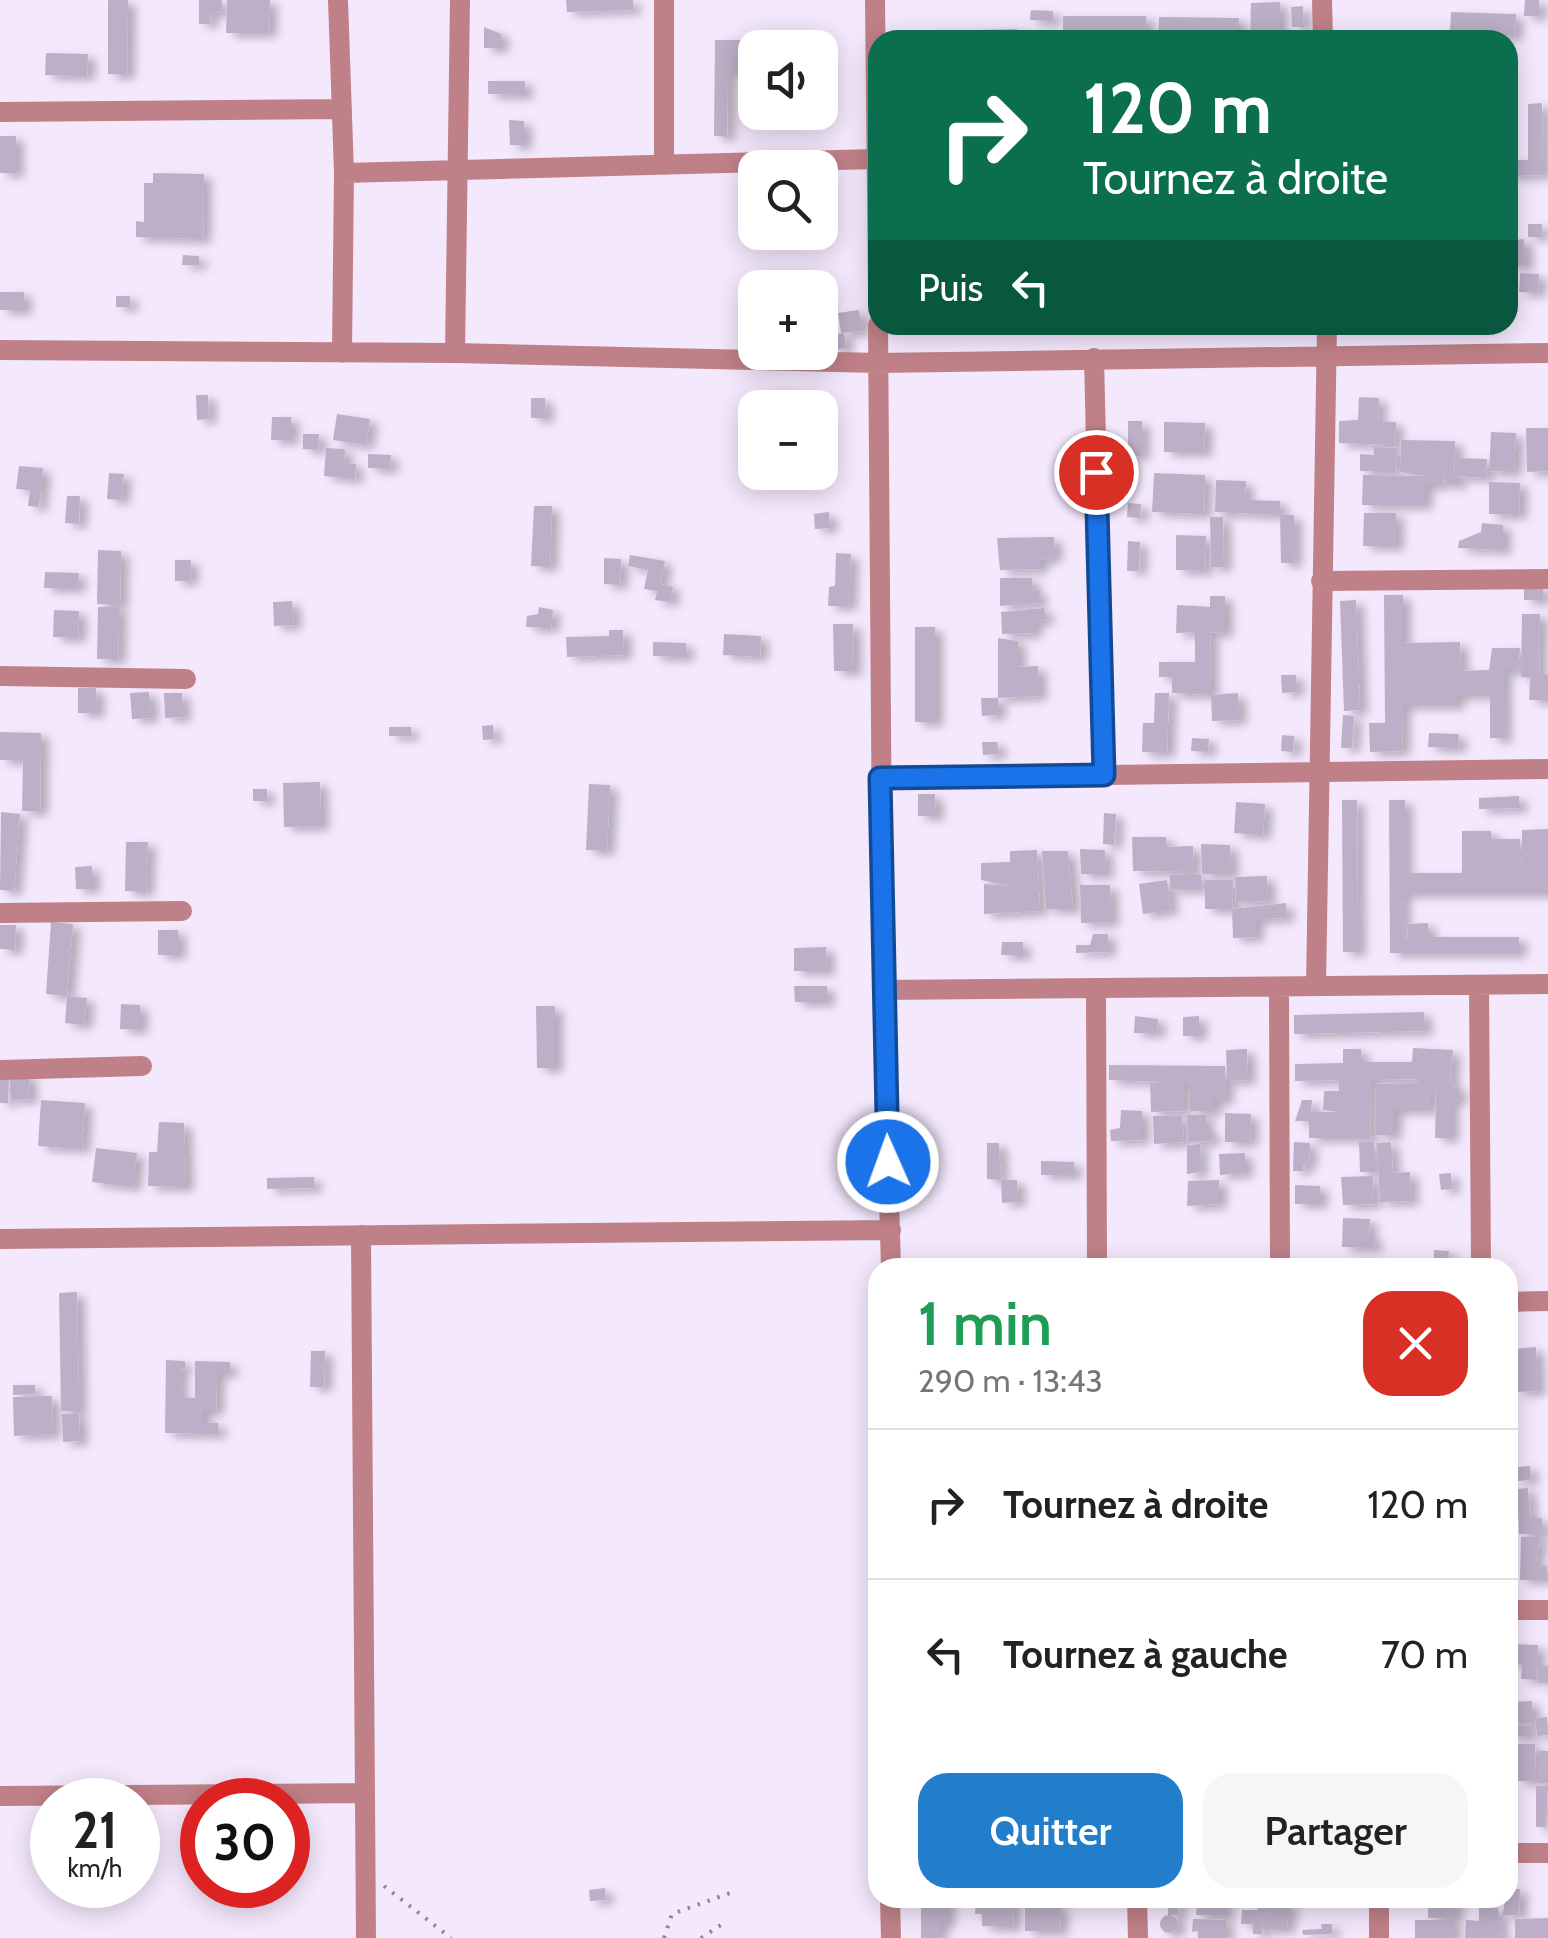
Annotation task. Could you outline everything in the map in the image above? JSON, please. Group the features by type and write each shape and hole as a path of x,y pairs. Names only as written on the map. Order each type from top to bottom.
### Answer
{"street":[{"path":"338,0 344,173 342,353"},
{"path":"455,353 460,0"},
{"path":"664,0 664,165"},
{"path":"875,0 875,30"},
{"path":"1322,0 1322,30"},
{"path":"0,112 342,109"},
{"path":"344,173 868,159"},
{"path":"878,335 880,778 891,1258"},
{"path":"1316,986 1326,335"},
{"path":"0,350 455,353 878,363 1548,354"},
{"path":"1094,358 1104,775"},
{"path":"1321,581 1548,579"},
{"path":"0,676 186,679"},
{"path":"880,778 1548,769"},
{"path":"0,913 182,910"},
{"path":"883,990 1548,984"},
{"path":"1479,985 1482,1258"},
{"path":"1280,987 1280,1258"},
{"path":"1096,990 1097,1258"},
{"path":"0,1070 142,1066"},
{"path":"0,1240 891,1230"},
{"path":"362,1236 366,1938"},
{"path":"1518,1302 1548,1301"},
{"path":"1518,1610 1548,1610"},
{"path":"0,1796 365,1793"},
{"path":"1518,1854 1548,1853"},
{"path":"890,1908 891,1938"},
{"path":"1138,1908 1138,1938"},
{"path":"1379,1908 1380,1938"}],"path":[{"path":"381,1883 452,1938"},
{"path":"664,1938 672,1914 730,1892"},
{"path":"701,1938 724,1923"}],"building":[{"path":"108,0 128,0 127,75 108,74"},
{"path":"199,0 222,0 222,12 210,13 210,24 199,24"},
{"path":"227,0 270,0 269,33 226,33"},
{"path":"566,0 633,0 633,10 567,12"},
{"path":"1525,0 1539,0 1539,16 1524,16"},
{"path":"1280,2 1280,30 1250,30 1251,3"},
{"path":"1303,6 1304,27 1292,27 1291,7"},
{"path":"1031,10 1053,11 1053,21 1030,20"},
{"path":"1451,12 1516,14 1515,30 1450,30"},
{"path":"1063,16 1146,16 1146,30 1063,30"},
{"path":"1159,17 1239,18 1239,30 1158,30"},
{"path":"484,27 501,34 501,48 484,48"},
{"path":"715,40 738,40 738,71 728,71 727,137 714,136"},
{"path":"46,53 88,54 87,76 45,75"},
{"path":"488,81 525,81 525,95 488,94"},
{"path":"1542,103 1543,175 1518,176 1518,160 1528,160 1528,104"},
{"path":"509,120 524,121 524,145 510,145"},
{"path":"0,136 16,136 16,173 0,173"},
{"path":"153,173 204,174 203,239 136,237 136,221 144,222 144,183 153,183"},
{"path":"1528,224 1542,224 1542,237 1528,237"},
{"path":"1524,239 1526,265 1518,266 1518,240"},
{"path":"183,255 199,256 199,265 182,265"},
{"path":"1520,273 1539,274 1538,293 1519,292"},
{"path":"0,292 24,292 24,310 0,310"},
{"path":"116,296 130,296 130,307 116,307"},
{"path":"859,310 862,331 841,333 838,313"},
{"path":"844,333 846,348 838,349 838,334"},
{"path":"196,395 208,395 209,419 197,420"},
{"path":"1359,397 1379,398 1378,421 1396,422 1395,445 1339,443 1339,421 1358,420"},
{"path":"531,398 545,398 546,418 531,418"},
{"path":"337,414 370,419 366,445 333,440"},
{"path":"272,417 291,417 291,440 271,440"},
{"path":"1128,421 1142,421 1142,456 1128,456"},
{"path":"1164,422 1205,423 1204,452 1164,452"},
{"path":"1526,428 1548,428 1548,471 1527,472"},
{"path":"1491,432 1516,433 1514,472 1489,471"},
{"path":"303,434 319,434 318,450 303,449"},
{"path":"1401,440 1455,441 1454,473 1459,473 1459,458 1487,459 1486,478 1458,476 1458,485 1446,484 1444,473 1443,485 1425,485 1425,505 1362,505 1363,475 1425,476 1400,472"},
{"path":"1374,447 1397,448 1396,471 1360,471 1360,454 1374,455"},
{"path":"326,448 345,449 344,463 356,464 355,479 324,476"},
{"path":"368,454 391,455 390,469 368,468"},
{"path":"19,466 43,468 39,507 28,506 30,490 16,489"},
{"path":"109,473 124,474 121,500 107,499"},
{"path":"1154,473 1205,475 1204,514 1152,512"},
{"path":"1216,480 1246,481 1245,500 1280,501 1280,515 1215,512"},
{"path":"1489,482 1520,483 1519,515 1489,514"},
{"path":"67,496 80,496 79,524 65,523"},
{"path":"1128,503 1141,504 1140,518 1127,517"},
{"path":"534,506 552,506 550,567 531,566"},
{"path":"829,512 830,528 815,529 814,514"},
{"path":"1364,513 1396,513 1396,546 1363,546"},
{"path":"1280,515 1294,515 1294,563 1281,563"},
{"path":"1210,517 1223,517 1224,567 1211,567"},
{"path":"1482,523 1503,525 1503,550 1458,548 1459,541 1481,532"},
{"path":"1176,535 1206,536 1205,571 1176,570"},
{"path":"1054,537 1055,557 1040,560 1040,569 1000,570 997,538"},
{"path":"1128,541 1140,542 1139,571 1127,571"},
{"path":"98,550 121,551 120,604 97,604"},
{"path":"836,553 851,554 849,606 828,606 829,587 835,586"},
{"path":"630,555 665,561 660,584 673,587 670,602 655,600 657,591 644,589 648,570 628,566"},
{"path":"604,558 621,559 620,585 604,584"},
{"path":"175,560 191,560 190,581 175,581"},
{"path":"45,572 79,573 77,588 44,588"},
{"path":"1000,578 1032,578 1032,591 1039,590 1039,603 1000,606"},
{"path":"1524,586 1543,587 1543,600 1524,600"},
{"path":"1384,595 1403,595 1403,643 1460,642 1461,671 1489,670 1492,648 1520,648 1518,670 1504,670 1504,738 1490,738 1490,695 1457,695 1457,705 1403,705 1402,751 1370,752 1369,723 1385,723"},
{"path":"1210,596 1225,596 1225,633 1210,632 1211,695 1172,693 1172,677 1159,677 1159,662 1195,662 1195,632 1176,633 1177,605 1210,607"},
{"path":"1356,600 1360,710 1344,711 1340,601"},
{"path":"292,601 294,625 274,626 273,602"},
{"path":"98,607 119,607 118,659 97,659"},
{"path":"539,607 553,610 551,628 526,627 527,616 538,614"},
{"path":"1044,608 1047,619 1033,623 1035,633 1002,634 1001,612"},
{"path":"54,610 79,611 78,638 53,637"},
{"path":"1522,614 1540,614 1539,675 1548,675 1548,700 1529,700 1530,678 1521,677"},
{"path":"833,624 853,624 854,671 834,671"},
{"path":"915,627 935,627 935,722 915,722"},
{"path":"609,630 623,630 624,655 567,657 566,637 609,636"},
{"path":"724,634 761,636 760,657 723,655"},
{"path":"998,638 1018,641 1018,667 1038,666 1039,696 998,698"},
{"path":"653,642 686,643 686,657 653,656"},
{"path":"1281,675 1296,675 1296,692 1282,693"},
{"path":"78,688 96,688 97,713 78,713"},
{"path":"149,692 151,718 132,719 130,693"},
{"path":"164,693 182,693 183,717 165,718"},
{"path":"1155,693 1169,693 1167,753 1142,752 1143,723 1154,723"},
{"path":"1238,693 1239,720 1212,721 1211,695"},
{"path":"981,698 998,698 998,715 982,716"},
{"path":"1343,715 1354,716 1352,748 1341,748"},
{"path":"493,725 494,739 483,740 482,726"},
{"path":"389,727 411,727 411,736 389,736"},
{"path":"0,732 41,733 40,811 22,811 23,760 0,760"},
{"path":"1429,733 1459,734 1458,748 1428,747"},
{"path":"1282,735 1294,736 1293,752 1281,751"},
{"path":"1192,738 1209,739 1208,752 1191,751"},
{"path":"982,742 997,742 999,754 983,755"},
{"path":"320,782 321,826 284,827 283,783"},
{"path":"589,784 610,785 607,851 586,850"},
{"path":"253,789 267,789 267,801 253,801"},
{"path":"918,794 935,794 936,816 918,816"},
{"path":"1519,796 1520,808 1479,809 1479,798"},
{"path":"1342,800 1357,800 1358,952 1343,952"},
{"path":"1389,800 1405,800 1405,873 1462,873 1462,831 1491,831 1491,839 1520,839 1522,873 1522,830 1548,829 1548,893 1403,893 1403,938 1408,938 1407,924 1428,923 1428,937 1519,937 1519,953 1390,953"},
{"path":"1236,802 1265,804 1263,835 1234,833"},
{"path":"1,812 20,814 14,891 0,890"},
{"path":"1104,813 1116,814 1114,845 1103,844"},
{"path":"1132,837 1166,837 1167,847 1193,846 1194,872 1133,871"},
{"path":"126,842 148,842 146,892 125,891"},
{"path":"1201,844 1230,845 1231,874 1202,874"},
{"path":"1080,849 1105,850 1106,874 1081,874"},
{"path":"1037,850 1040,911 984,914 984,884 1012,886 981,880 981,863 1010,862 1010,851"},
{"path":"1042,851 1068,851 1073,909 1046,909"},
{"path":"92,866 92,889 76,889 75,867"},
{"path":"1170,875 1201,875 1201,889 1170,889"},
{"path":"1267,876 1268,901 1236,902 1235,877"},
{"path":"1167,880 1171,910 1143,914 1139,884"},
{"path":"1205,880 1233,880 1232,909 1205,909"},
{"path":"1080,885 1110,885 1111,922 1081,923"},
{"path":"1286,903 1286,918 1256,919 1256,937 1233,938 1232,909"},
{"path":"51,922 73,924 67,996 46,994"},
{"path":"0,925 16,925 15,950 0,949"},
{"path":"158,930 178,930 178,955 158,955"},
{"path":"1093,934 1108,934 1108,952 1076,953 1076,945 1090,945"},
{"path":"1002,942 1023,942 1023,956 1001,955"},
{"path":"826,947 827,971 794,971 794,948"},
{"path":"794,986 827,986 827,1002 795,1002"},
{"path":"67,996 87,998 84,1025 65,1023"},
{"path":"121,1004 140,1005 140,1029 120,1029"},
{"path":"536,1006 555,1006 555,1068 537,1068"},
{"path":"1424,1012 1425,1031 1294,1034 1294,1015"},
{"path":"1135,1016 1158,1019 1157,1033 1134,1033"},
{"path":"1199,1016 1199,1036 1183,1036 1183,1017"},
{"path":"1413,1048 1453,1050 1451,1078 1453,1088 1459,1087 1459,1100 1451,1101 1451,1138 1435,1138 1436,1093 1431,1093 1431,1110 1394,1110 1394,1135 1376,1135 1376,1084 1418,1083 1418,1079 1371,1080 1370,1138 1309,1138 1309,1121 1295,1121 1302,1100 1312,1100 1311,1112 1339,1112 1323,1110 1324,1091 1339,1091 1339,1080 1295,1081 1295,1064 1343,1063 1343,1049 1361,1049 1361,1062 1412,1062"},
{"path":"1247,1049 1248,1080 1227,1081 1226,1050"},
{"path":"1109,1065 1225,1066 1226,1100 1214,1100 1214,1111 1190,1111 1190,1083 1184,1083 1184,1111 1151,1112 1150,1083 1162,1082 1109,1080"},
{"path":"29,1074 30,1099 11,1100 9,1075"},
{"path":"0,1077 9,1077 8,1103 0,1103"},
{"path":"41,1100 85,1103 82,1149 38,1146"},
{"path":"1121,1110 1142,1111 1142,1140 1111,1141 1110,1130 1120,1128"},
{"path":"1225,1113 1251,1114 1250,1142 1225,1142"},
{"path":"1187,1115 1206,1115 1206,1131 1213,1132 1212,1141 1188,1142"},
{"path":"1153,1116 1182,1116 1184,1142 1154,1144"},
{"path":"159,1122 184,1123 186,1187 148,1186 149,1152 157,1152"},
{"path":"1294,1142 1310,1143 1309,1164 1303,1164 1303,1171 1293,1171"},
{"path":"1359,1142 1374,1142 1375,1172 1360,1172"},
{"path":"1391,1142 1393,1173 1410,1172 1411,1201 1380,1202 1377,1143"},
{"path":"987,1143 999,1143 1001,1180 987,1179"},
{"path":"1200,1144 1200,1172 1187,1174 1187,1145"},
{"path":"96,1148 137,1153 133,1187 92,1182"},
{"path":"1245,1153 1245,1173 1220,1175 1219,1154"},
{"path":"1041,1161 1074,1162 1074,1175 1041,1175"},
{"path":"1451,1173 1452,1189 1441,1190 1439,1174"},
{"path":"1373,1176 1374,1204 1343,1205 1341,1177"},
{"path":"314,1177 314,1188 267,1189 267,1178"},
{"path":"1001,1180 1017,1180 1018,1202 1002,1203"},
{"path":"1219,1180 1219,1204 1187,1206 1188,1181"},
{"path":"1295,1185 1320,1186 1320,1204 1295,1204"},
{"path":"1343,1218 1370,1219 1369,1237 1375,1237 1374,1248 1342,1247"},
{"path":"1434,1250 1449,1251 1448,1258 1434,1258"},
{"path":"77,1292 79,1411 61,1411 59,1293"},
{"path":"1536,1347 1538,1391 1518,1392 1518,1349"},
{"path":"311,1351 325,1351 324,1387 310,1387"},
{"path":"166,1360 185,1361 185,1368 180,1368 180,1398 195,1398 195,1361 230,1362 230,1373 217,1373 216,1411 203,1411 203,1423 218,1423 218,1434 165,1433"},
{"path":"13,1385 35,1385 35,1394 13,1395"},
{"path":"52,1396 53,1434 14,1436 13,1397"},
{"path":"79,1413 80,1441 63,1442 62,1414"},
{"path":"1530,1466 1530,1480 1518,1481 1518,1467"},
{"path":"1528,1488 1530,1518 1542,1518 1542,1534 1519,1534 1518,1489"},
{"path":"1541,1536 1535,1566 1547,1566 1547,1580 1520,1580 1521,1537"},
{"path":"1518,1644 1538,1645 1537,1680 1521,1679 1522,1664 1518,1664"},
{"path":"1539,1666 1548,1666 1548,1683 1539,1683"},
{"path":"1532,1701 1533,1723 1518,1724 1518,1702"},
{"path":"1547,1717 1548,1735 1537,1736 1535,1718"},
{"path":"1518,1725 1533,1726 1532,1737 1518,1736"},
{"path":"1518,1744 1535,1744 1536,1781 1518,1781"},
{"path":"1538,1751 1548,1751 1548,1783 1538,1783"},
{"path":"1536,1786 1548,1786 1546,1827 1536,1827"},
{"path":"605,1888 606,1900 590,1901 589,1890"},
{"path":"1520,1889 1519,1915 1502,1915 1504,1908 1518,1908"},
{"path":"921,1908 947,1908 947,1923 940,1923 940,1938 921,1938"},
{"path":"975,1908 1014,1908 1013,1927 982,1926 982,1914 975,1914"},
{"path":"1025,1908 1061,1908 1060,1931 1025,1931"},
{"path":"1168,1908 1178,1908 1178,1915 1168,1915"},
{"path":"1196,1908 1226,1908 1226,1916 1196,1915"},
{"path":"1290,1908 1290,1915 1263,1915 1262,1934 1253,1934 1253,1924 1241,1924 1242,1910"},
{"path":"1428,1908 1455,1908 1455,1918 1428,1918"},
{"path":"1479,1908 1498,1908 1503,1938 1465,1938 1466,1920 1479,1921"},
{"path":"1169,1915 1178,1924 1169,1933 1160,1924"},
{"path":"1264,1916 1288,1916 1287,1929 1264,1929"},
{"path":"1548,1918 1548,1938 1515,1938 1515,1919"},
{"path":"1193,1919 1226,1920 1226,1938 1198,1938 1198,1931 1192,1932"},
{"path":"1415,1920 1454,1920 1454,1938 1415,1938"},
{"path":"1321,1924 1332,1924 1332,1934 1303,1935 1302,1930 1322,1929"}],"route":[{"path":"888,1162 880,778 1104,775 1096,472"}]}
